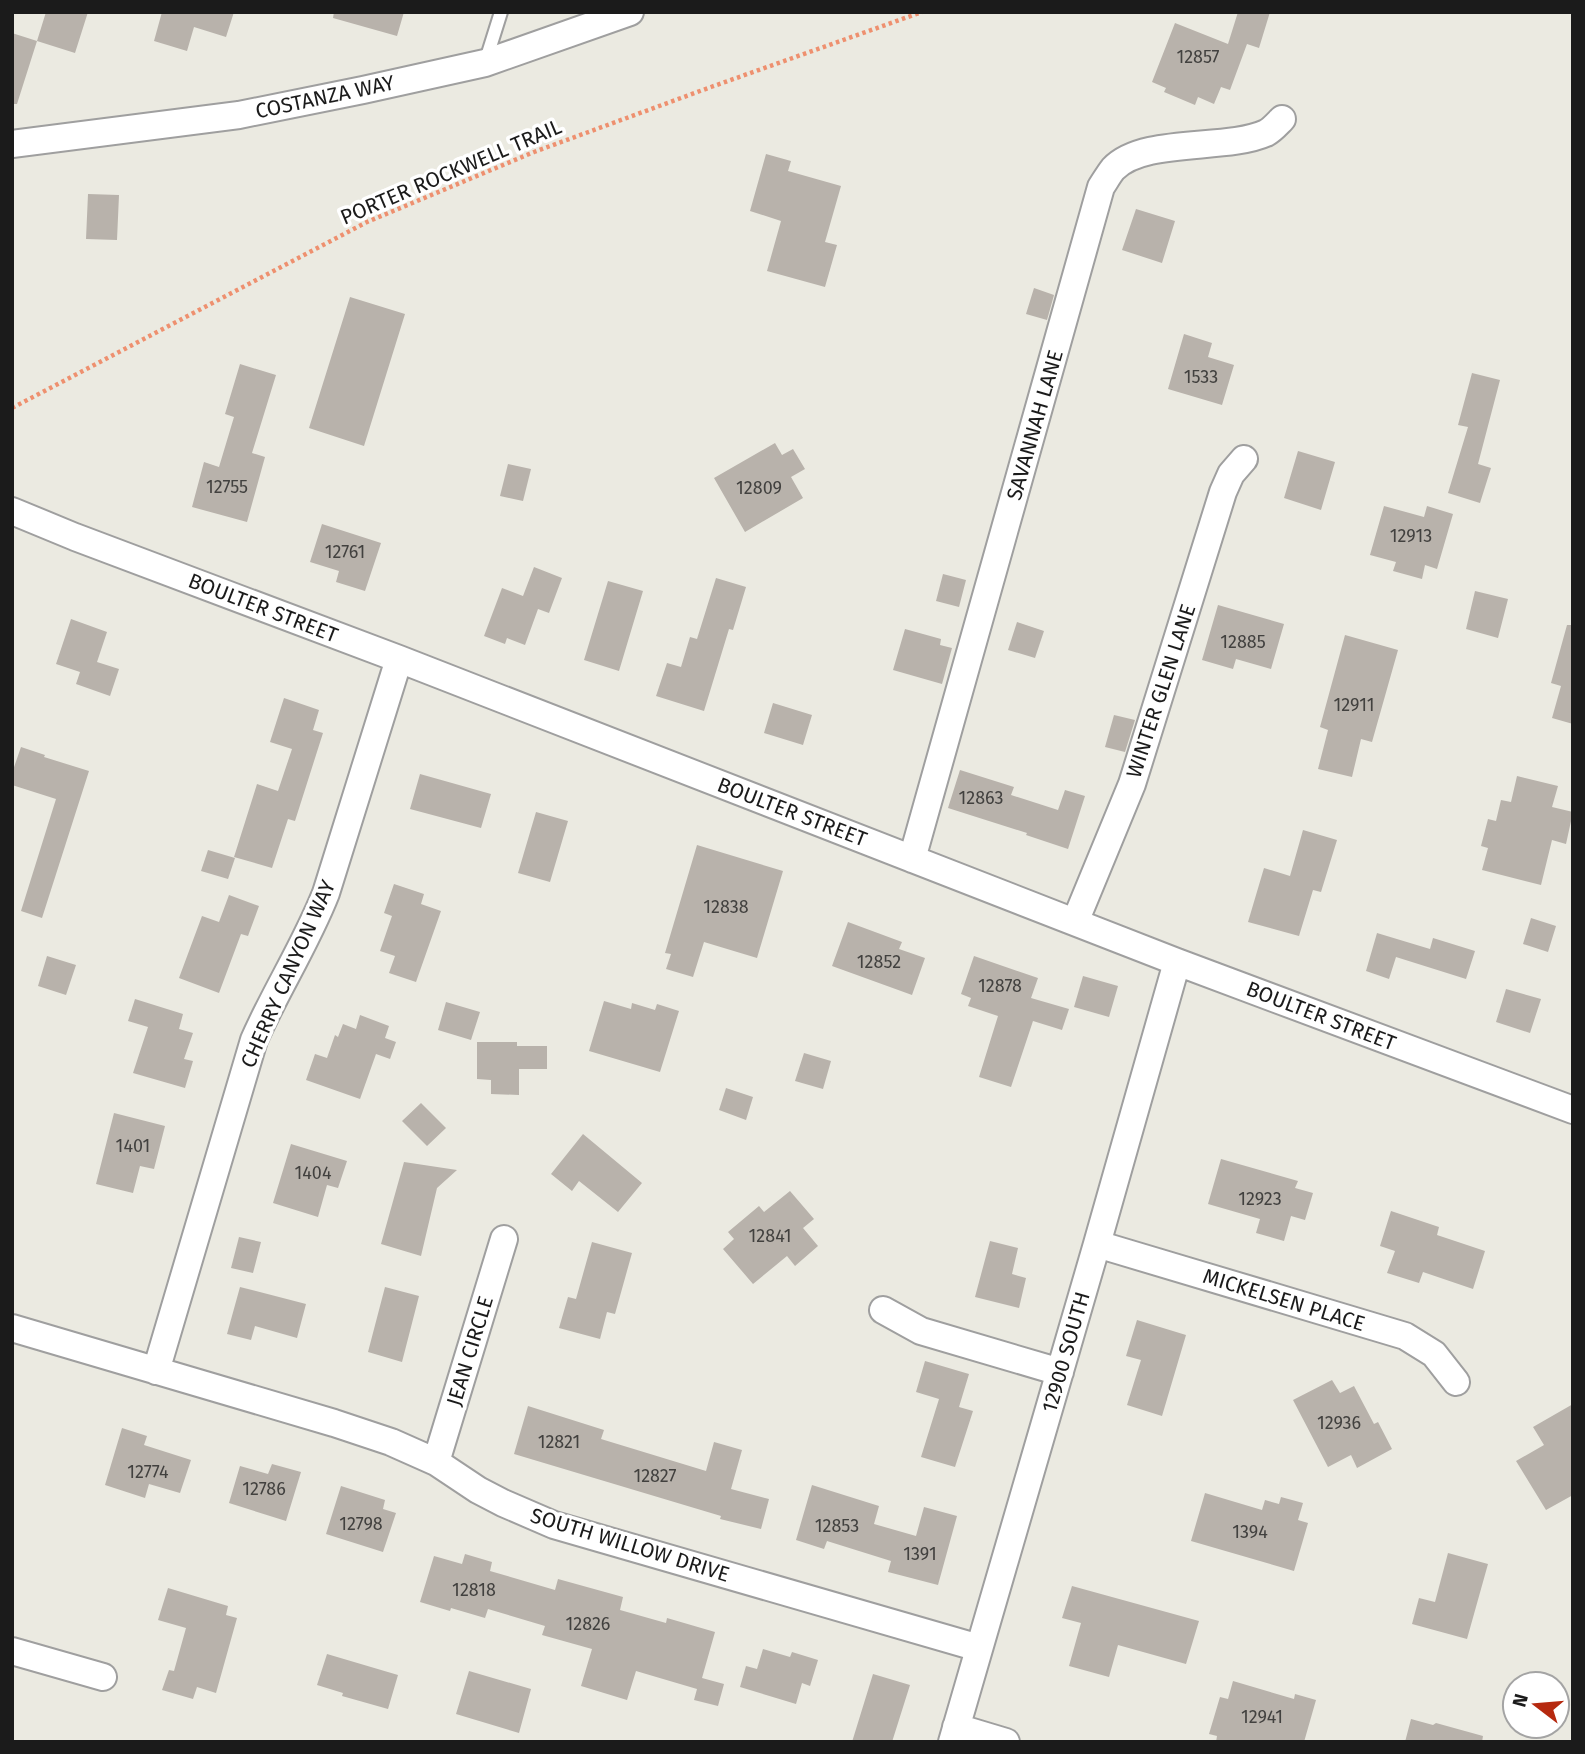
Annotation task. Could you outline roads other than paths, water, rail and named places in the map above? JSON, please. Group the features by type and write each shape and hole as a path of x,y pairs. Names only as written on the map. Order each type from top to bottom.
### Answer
{"street":[{"name":"COSTANZA WAY","path":"12,144 239,115 485,64 630,12"},
{"name":"SAVANNAH LANE","path":"912,859 1101,187 1113,169 1129,157 1148,151 1252,138 1269,132 1282,119"},
{"name":"WINTER GLEN LANE","path":"1075,922 1132,784 1223,492 1231,474 1244,459"},
{"name":"BOULTER STREET","path":"12,511 1177,962 1573,1110"},
{"name":"CHERRY CANYON WAY","path":"156,1371 254,1040 315,921 326,893 399,659"},
{"name":"12900 SOUTH","path":"954,1735 1177,962"},
{"name":"JEAN CIRCLE","path":"436,1462 504,1239"},
{"name":"MICKELSEN PLACE","path":"1097,1244 1405,1336 1434,1354 1456,1382"},
{"path":"883,1310 921,1331 1060,1372"},
{"name":"SOUTH WILLOW DRIVE","path":"12,1328 334,1423 406,1447 436,1462 486,1494 554,1525 979,1648"},
{"path":"12,1651 103,1677"},
{"path":"954,1735 1006,1742"}],"lane":[{"path":"485,64 501,12"}]}
